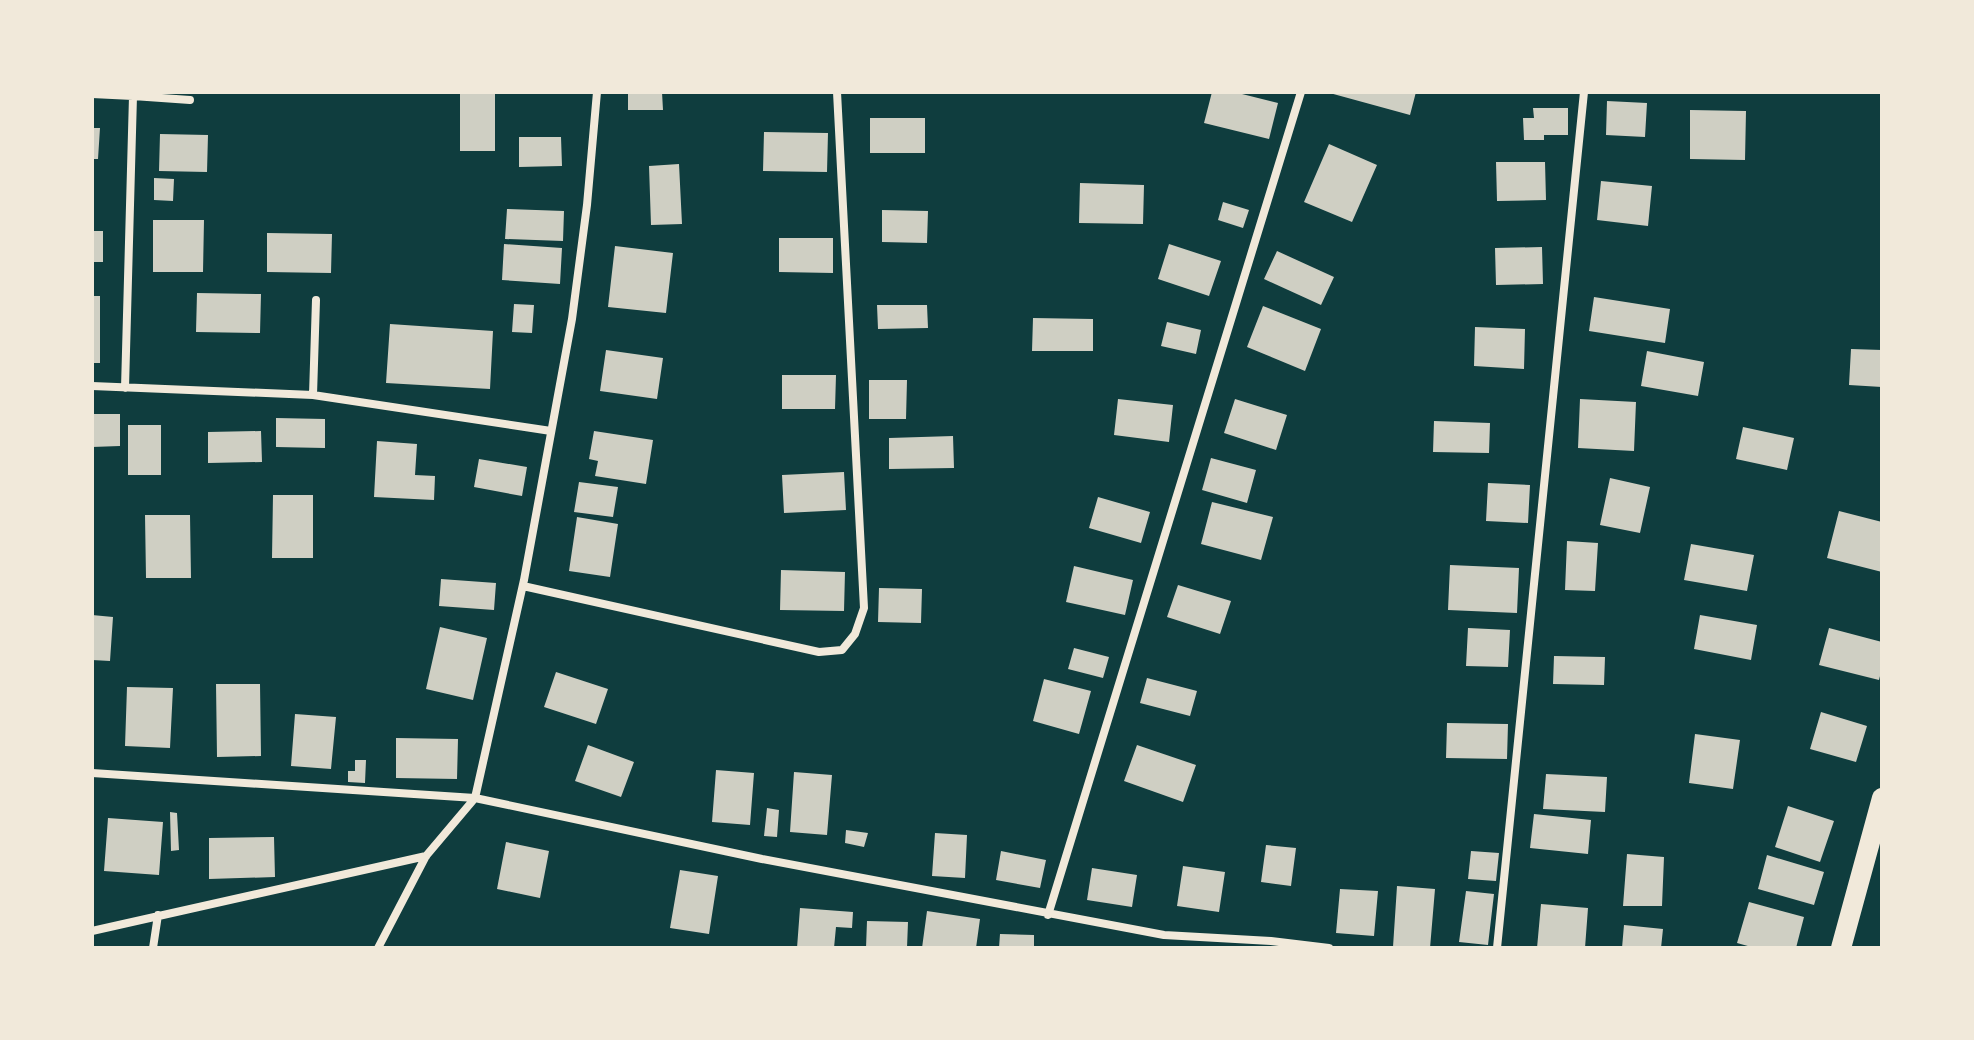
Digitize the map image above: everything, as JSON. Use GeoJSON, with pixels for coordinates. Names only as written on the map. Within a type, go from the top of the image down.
{"type":"FeatureCollection","features":[{"type":"Feature","properties":{"kind":"main road"},"geometry":{"type":"LineString","coordinates":[[1841,948],[1882,798]]}},
{"type":"Feature","properties":{"kind":"street"},"geometry":{"type":"LineString","coordinates":[[378,948],[426,856],[475,798],[523,586],[572,319],[587,205],[597,92]]}},
{"type":"Feature","properties":{"kind":"street"},"geometry":{"type":"LineString","coordinates":[[523,586],[819,652],[842,650],[855,634],[864,608],[837,92]]}},
{"type":"Feature","properties":{"kind":"street"},"geometry":{"type":"LineString","coordinates":[[1048,915],[1301,92]]}},
{"type":"Feature","properties":{"kind":"street"},"geometry":{"type":"LineString","coordinates":[[1497,948],[1584,92]]}},
{"type":"Feature","properties":{"kind":"street"},"geometry":{"type":"LineString","coordinates":[[92,94],[190,100]]}},
{"type":"Feature","properties":{"kind":"street"},"geometry":{"type":"LineString","coordinates":[[125,388],[133,96]]}},
{"type":"Feature","properties":{"kind":"street"},"geometry":{"type":"LineString","coordinates":[[313,395],[316,300]]}},
{"type":"Feature","properties":{"kind":"street"},"geometry":{"type":"LineString","coordinates":[[92,386],[313,395],[551,431]]}},
{"type":"Feature","properties":{"kind":"street"},"geometry":{"type":"LineString","coordinates":[[92,773],[475,798],[1048,915],[1164,935],[1271,941],[1329,948]]}},
{"type":"Feature","properties":{"kind":"street"},"geometry":{"type":"LineString","coordinates":[[92,931],[426,856]]}},
{"type":"Feature","properties":{"kind":"street"},"geometry":{"type":"LineString","coordinates":[[153,948],[158,915]]}},
{"type":"Feature","properties":{"kind":"building"},"geometry":{"type":"Polygon","coordinates":[[[460,92],[495,92],[495,151],[460,151],[460,92]]]}},
{"type":"Feature","properties":{"kind":"building"},"geometry":{"type":"Polygon","coordinates":[[[628,92],[662,92],[663,110],[628,110],[628,92]]]}},
{"type":"Feature","properties":{"kind":"building"},"geometry":{"type":"Polygon","coordinates":[[[1212,92],[1234,92],[1278,103],[1269,139],[1204,123],[1212,92]]]}},
{"type":"Feature","properties":{"kind":"building"},"geometry":{"type":"Polygon","coordinates":[[[1326,92],[1416,92],[1410,115],[1326,92]]]}},
{"type":"Feature","properties":{"kind":"building"},"geometry":{"type":"Polygon","coordinates":[[[1607,101],[1647,103],[1645,137],[1606,135],[1607,101]]]}},
{"type":"Feature","properties":{"kind":"building"},"geometry":{"type":"Polygon","coordinates":[[[1533,108],[1568,108],[1568,135],[1544,135],[1544,140],[1524,140],[1523,118],[1534,118],[1533,108]]]}},
{"type":"Feature","properties":{"kind":"building"},"geometry":{"type":"Polygon","coordinates":[[[1690,110],[1746,111],[1745,160],[1690,159],[1690,110]]]}},
{"type":"Feature","properties":{"kind":"building"},"geometry":{"type":"Polygon","coordinates":[[[870,118],[925,118],[925,153],[870,153],[870,118]]]}},
{"type":"Feature","properties":{"kind":"building"},"geometry":{"type":"Polygon","coordinates":[[[92,128],[100,128],[98,159],[92,159],[92,128]]]}},
{"type":"Feature","properties":{"kind":"building"},"geometry":{"type":"Polygon","coordinates":[[[764,132],[828,133],[827,172],[763,171],[764,132]]]}},
{"type":"Feature","properties":{"kind":"building"},"geometry":{"type":"Polygon","coordinates":[[[160,134],[208,135],[207,172],[159,171],[160,134]]]}},
{"type":"Feature","properties":{"kind":"building"},"geometry":{"type":"Polygon","coordinates":[[[519,137],[561,137],[562,166],[519,167],[519,137]]]}},
{"type":"Feature","properties":{"kind":"building"},"geometry":{"type":"Polygon","coordinates":[[[1329,144],[1377,165],[1352,222],[1304,202],[1329,144]]]}},
{"type":"Feature","properties":{"kind":"building"},"geometry":{"type":"Polygon","coordinates":[[[1496,162],[1545,162],[1546,200],[1497,201],[1496,162]]]}},
{"type":"Feature","properties":{"kind":"building"},"geometry":{"type":"Polygon","coordinates":[[[679,164],[682,224],[651,225],[649,166],[679,164]]]}},
{"type":"Feature","properties":{"kind":"building"},"geometry":{"type":"Polygon","coordinates":[[[154,178],[174,179],[173,201],[154,200],[154,178]]]}},
{"type":"Feature","properties":{"kind":"building"},"geometry":{"type":"Polygon","coordinates":[[[1601,181],[1652,186],[1648,226],[1597,220],[1601,181]]]}},
{"type":"Feature","properties":{"kind":"building"},"geometry":{"type":"Polygon","coordinates":[[[1080,183],[1144,185],[1143,224],[1079,223],[1080,183]]]}},
{"type":"Feature","properties":{"kind":"building"},"geometry":{"type":"Polygon","coordinates":[[[1223,202],[1249,210],[1243,228],[1218,220],[1223,202]]]}},
{"type":"Feature","properties":{"kind":"building"},"geometry":{"type":"Polygon","coordinates":[[[507,209],[564,211],[563,241],[505,239],[507,209]]]}},
{"type":"Feature","properties":{"kind":"building"},"geometry":{"type":"Polygon","coordinates":[[[882,210],[928,211],[927,243],[882,242],[882,210]]]}},
{"type":"Feature","properties":{"kind":"building"},"geometry":{"type":"Polygon","coordinates":[[[153,220],[204,220],[203,272],[153,272],[153,220]]]}},
{"type":"Feature","properties":{"kind":"building"},"geometry":{"type":"Polygon","coordinates":[[[92,231],[103,231],[103,262],[92,262],[92,231]]]}},
{"type":"Feature","properties":{"kind":"building"},"geometry":{"type":"Polygon","coordinates":[[[267,233],[332,234],[331,273],[267,272],[267,233]]]}},
{"type":"Feature","properties":{"kind":"building"},"geometry":{"type":"Polygon","coordinates":[[[779,238],[833,238],[833,273],[779,272],[779,238]]]}},
{"type":"Feature","properties":{"kind":"building"},"geometry":{"type":"Polygon","coordinates":[[[504,244],[562,248],[560,284],[502,280],[504,244]]]}},
{"type":"Feature","properties":{"kind":"building"},"geometry":{"type":"Polygon","coordinates":[[[1169,244],[1221,261],[1209,296],[1158,279],[1169,244]]]}},
{"type":"Feature","properties":{"kind":"building"},"geometry":{"type":"Polygon","coordinates":[[[615,246],[673,253],[666,313],[608,307],[615,246]]]}},
{"type":"Feature","properties":{"kind":"building"},"geometry":{"type":"Polygon","coordinates":[[[1542,247],[1543,284],[1496,285],[1495,248],[1542,247]]]}},
{"type":"Feature","properties":{"kind":"building"},"geometry":{"type":"Polygon","coordinates":[[[1277,251],[1334,277],[1321,305],[1264,279],[1277,251]]]}},
{"type":"Feature","properties":{"kind":"building"},"geometry":{"type":"Polygon","coordinates":[[[197,293],[261,294],[260,333],[196,332],[197,293]]]}},
{"type":"Feature","properties":{"kind":"building"},"geometry":{"type":"Polygon","coordinates":[[[92,296],[100,296],[100,363],[92,363],[92,296]]]}},
{"type":"Feature","properties":{"kind":"building"},"geometry":{"type":"Polygon","coordinates":[[[1594,297],[1670,309],[1665,343],[1589,331],[1594,297]]]}},
{"type":"Feature","properties":{"kind":"building"},"geometry":{"type":"Polygon","coordinates":[[[514,304],[534,305],[532,333],[512,332],[514,304]]]}},
{"type":"Feature","properties":{"kind":"building"},"geometry":{"type":"Polygon","coordinates":[[[877,305],[927,305],[928,328],[878,329],[877,305]]]}},
{"type":"Feature","properties":{"kind":"building"},"geometry":{"type":"Polygon","coordinates":[[[1263,306],[1321,329],[1305,371],[1247,347],[1263,306]]]}},
{"type":"Feature","properties":{"kind":"building"},"geometry":{"type":"Polygon","coordinates":[[[1033,318],[1093,319],[1093,351],[1032,351],[1033,318]]]}},
{"type":"Feature","properties":{"kind":"building"},"geometry":{"type":"Polygon","coordinates":[[[1167,322],[1201,330],[1196,354],[1161,346],[1167,322]]]}},
{"type":"Feature","properties":{"kind":"building"},"geometry":{"type":"Polygon","coordinates":[[[390,324],[493,331],[490,389],[386,383],[390,324]]]}},
{"type":"Feature","properties":{"kind":"building"},"geometry":{"type":"Polygon","coordinates":[[[1475,327],[1525,329],[1524,369],[1474,366],[1475,327]]]}},
{"type":"Feature","properties":{"kind":"building"},"geometry":{"type":"Polygon","coordinates":[[[1851,349],[1882,350],[1882,387],[1849,385],[1851,349]]]}},
{"type":"Feature","properties":{"kind":"building"},"geometry":{"type":"Polygon","coordinates":[[[606,350],[663,358],[657,399],[600,391],[606,350]]]}},
{"type":"Feature","properties":{"kind":"building"},"geometry":{"type":"Polygon","coordinates":[[[1647,351],[1704,362],[1698,396],[1641,386],[1647,351]]]}},
{"type":"Feature","properties":{"kind":"building"},"geometry":{"type":"Polygon","coordinates":[[[782,375],[836,375],[835,409],[782,409],[782,375]]]}},
{"type":"Feature","properties":{"kind":"building"},"geometry":{"type":"Polygon","coordinates":[[[869,380],[907,380],[906,419],[869,419],[869,380]]]}},
{"type":"Feature","properties":{"kind":"building"},"geometry":{"type":"Polygon","coordinates":[[[1118,399],[1173,405],[1169,442],[1114,435],[1118,399]]]}},
{"type":"Feature","properties":{"kind":"building"},"geometry":{"type":"Polygon","coordinates":[[[1235,399],[1287,415],[1276,450],[1224,433],[1235,399]]]}},
{"type":"Feature","properties":{"kind":"building"},"geometry":{"type":"Polygon","coordinates":[[[1580,399],[1636,402],[1634,451],[1578,448],[1580,399]]]}},
{"type":"Feature","properties":{"kind":"building"},"geometry":{"type":"Polygon","coordinates":[[[92,414],[120,414],[120,446],[92,447],[92,414]]]}},
{"type":"Feature","properties":{"kind":"building"},"geometry":{"type":"Polygon","coordinates":[[[276,418],[325,419],[325,448],[276,447],[276,418]]]}},
{"type":"Feature","properties":{"kind":"building"},"geometry":{"type":"Polygon","coordinates":[[[1434,421],[1490,423],[1489,453],[1433,452],[1434,421]]]}},
{"type":"Feature","properties":{"kind":"building"},"geometry":{"type":"Polygon","coordinates":[[[128,425],[161,425],[161,475],[128,475],[128,425]]]}},
{"type":"Feature","properties":{"kind":"building"},"geometry":{"type":"Polygon","coordinates":[[[1743,427],[1794,438],[1787,470],[1736,459],[1743,427]]]}},
{"type":"Feature","properties":{"kind":"building"},"geometry":{"type":"Polygon","coordinates":[[[261,431],[262,462],[208,463],[208,432],[261,431]]]}},
{"type":"Feature","properties":{"kind":"building"},"geometry":{"type":"Polygon","coordinates":[[[594,431],[653,440],[646,484],[595,476],[598,461],[589,459],[594,431]]]}},
{"type":"Feature","properties":{"kind":"building"},"geometry":{"type":"Polygon","coordinates":[[[953,436],[954,468],[889,469],[889,438],[953,436]]]}},
{"type":"Feature","properties":{"kind":"building"},"geometry":{"type":"Polygon","coordinates":[[[377,441],[417,444],[415,475],[435,476],[434,500],[374,497],[377,441]]]}},
{"type":"Feature","properties":{"kind":"building"},"geometry":{"type":"Polygon","coordinates":[[[1211,458],[1256,470],[1247,503],[1202,490],[1211,458]]]}},
{"type":"Feature","properties":{"kind":"building"},"geometry":{"type":"Polygon","coordinates":[[[479,459],[527,467],[522,496],[474,487],[479,459]]]}},
{"type":"Feature","properties":{"kind":"building"},"geometry":{"type":"Polygon","coordinates":[[[844,472],[846,510],[784,513],[782,475],[844,472]]]}},
{"type":"Feature","properties":{"kind":"building"},"geometry":{"type":"Polygon","coordinates":[[[1610,478],[1650,487],[1640,533],[1600,525],[1610,478]]]}},
{"type":"Feature","properties":{"kind":"building"},"geometry":{"type":"Polygon","coordinates":[[[579,482],[618,487],[613,517],[574,512],[579,482]]]}},
{"type":"Feature","properties":{"kind":"building"},"geometry":{"type":"Polygon","coordinates":[[[1488,483],[1530,485],[1528,523],[1486,521],[1488,483]]]}},
{"type":"Feature","properties":{"kind":"building"},"geometry":{"type":"Polygon","coordinates":[[[273,495],[313,495],[313,558],[272,558],[273,495]]]}},
{"type":"Feature","properties":{"kind":"building"},"geometry":{"type":"Polygon","coordinates":[[[1098,497],[1150,512],[1141,543],[1089,528],[1098,497]]]}},
{"type":"Feature","properties":{"kind":"building"},"geometry":{"type":"Polygon","coordinates":[[[1212,502],[1273,517],[1261,560],[1201,544],[1212,502]]]}},
{"type":"Feature","properties":{"kind":"building"},"geometry":{"type":"Polygon","coordinates":[[[1839,511],[1882,522],[1882,572],[1827,558],[1839,511]]]}},
{"type":"Feature","properties":{"kind":"building"},"geometry":{"type":"Polygon","coordinates":[[[145,515],[190,515],[191,578],[146,578],[145,515]]]}},
{"type":"Feature","properties":{"kind":"building"},"geometry":{"type":"Polygon","coordinates":[[[577,517],[618,524],[610,577],[569,571],[577,517]]]}},
{"type":"Feature","properties":{"kind":"building"},"geometry":{"type":"Polygon","coordinates":[[[1567,541],[1598,543],[1595,591],[1565,590],[1567,541]]]}},
{"type":"Feature","properties":{"kind":"building"},"geometry":{"type":"Polygon","coordinates":[[[1691,544],[1754,555],[1747,591],[1684,580],[1691,544]]]}},
{"type":"Feature","properties":{"kind":"building"},"geometry":{"type":"Polygon","coordinates":[[[1450,565],[1519,568],[1517,613],[1448,610],[1450,565]]]}},
{"type":"Feature","properties":{"kind":"building"},"geometry":{"type":"Polygon","coordinates":[[[1074,566],[1133,580],[1125,615],[1066,602],[1074,566]]]}},
{"type":"Feature","properties":{"kind":"building"},"geometry":{"type":"Polygon","coordinates":[[[781,570],[845,572],[844,611],[780,610],[781,570]]]}},
{"type":"Feature","properties":{"kind":"building"},"geometry":{"type":"Polygon","coordinates":[[[441,579],[496,583],[494,610],[439,606],[441,579]]]}},
{"type":"Feature","properties":{"kind":"building"},"geometry":{"type":"Polygon","coordinates":[[[1178,585],[1231,601],[1220,634],[1167,617],[1178,585]]]}},
{"type":"Feature","properties":{"kind":"building"},"geometry":{"type":"Polygon","coordinates":[[[879,588],[922,589],[921,623],[878,622],[879,588]]]}},
{"type":"Feature","properties":{"kind":"building"},"geometry":{"type":"Polygon","coordinates":[[[92,615],[113,617],[110,661],[92,660],[92,615]]]}},
{"type":"Feature","properties":{"kind":"building"},"geometry":{"type":"Polygon","coordinates":[[[1700,615],[1757,625],[1751,660],[1694,649],[1700,615]]]}},
{"type":"Feature","properties":{"kind":"building"},"geometry":{"type":"Polygon","coordinates":[[[440,627],[487,638],[473,700],[426,689],[440,627]]]}},
{"type":"Feature","properties":{"kind":"building"},"geometry":{"type":"Polygon","coordinates":[[[1468,628],[1510,630],[1508,667],[1466,666],[1468,628]]]}},
{"type":"Feature","properties":{"kind":"building"},"geometry":{"type":"Polygon","coordinates":[[[1829,628],[1882,642],[1879,680],[1819,665],[1829,628]]]}},
{"type":"Feature","properties":{"kind":"building"},"geometry":{"type":"Polygon","coordinates":[[[1074,648],[1109,657],[1103,678],[1068,669],[1074,648]]]}},
{"type":"Feature","properties":{"kind":"building"},"geometry":{"type":"Polygon","coordinates":[[[1554,656],[1605,657],[1604,685],[1553,684],[1554,656]]]}},
{"type":"Feature","properties":{"kind":"building"},"geometry":{"type":"Polygon","coordinates":[[[556,672],[608,689],[596,724],[544,707],[556,672]]]}},
{"type":"Feature","properties":{"kind":"building"},"geometry":{"type":"Polygon","coordinates":[[[1147,678],[1197,691],[1190,716],[1140,703],[1147,678]]]}},
{"type":"Feature","properties":{"kind":"building"},"geometry":{"type":"Polygon","coordinates":[[[1044,679],[1091,691],[1079,734],[1033,721],[1044,679]]]}},
{"type":"Feature","properties":{"kind":"building"},"geometry":{"type":"Polygon","coordinates":[[[216,684],[260,684],[261,756],[217,757],[216,684]]]}},
{"type":"Feature","properties":{"kind":"building"},"geometry":{"type":"Polygon","coordinates":[[[127,687],[173,688],[170,748],[125,746],[127,687]]]}},
{"type":"Feature","properties":{"kind":"building"},"geometry":{"type":"Polygon","coordinates":[[[1821,712],[1867,726],[1856,762],[1810,749],[1821,712]]]}},
{"type":"Feature","properties":{"kind":"building"},"geometry":{"type":"Polygon","coordinates":[[[295,714],[336,717],[331,769],[291,766],[295,714]]]}},
{"type":"Feature","properties":{"kind":"building"},"geometry":{"type":"Polygon","coordinates":[[[1447,723],[1508,724],[1507,759],[1446,758],[1447,723]]]}},
{"type":"Feature","properties":{"kind":"building"},"geometry":{"type":"Polygon","coordinates":[[[1695,734],[1740,740],[1733,789],[1689,783],[1695,734]]]}},
{"type":"Feature","properties":{"kind":"building"},"geometry":{"type":"Polygon","coordinates":[[[396,738],[458,739],[457,779],[396,778],[396,738]]]}},
{"type":"Feature","properties":{"kind":"building"},"geometry":{"type":"Polygon","coordinates":[[[588,745],[634,762],[621,797],[575,781],[588,745]]]}},
{"type":"Feature","properties":{"kind":"building"},"geometry":{"type":"Polygon","coordinates":[[[1137,745],[1196,765],[1183,802],[1124,781],[1137,745]]]}},
{"type":"Feature","properties":{"kind":"building"},"geometry":{"type":"Polygon","coordinates":[[[355,760],[366,760],[365,783],[348,782],[348,771],[355,771],[355,760]]]}},
{"type":"Feature","properties":{"kind":"building"},"geometry":{"type":"Polygon","coordinates":[[[716,770],[754,773],[750,825],[712,822],[716,770]]]}},
{"type":"Feature","properties":{"kind":"building"},"geometry":{"type":"Polygon","coordinates":[[[794,772],[832,775],[827,835],[790,832],[794,772]]]}},
{"type":"Feature","properties":{"kind":"building"},"geometry":{"type":"Polygon","coordinates":[[[1546,774],[1607,777],[1605,812],[1543,809],[1546,774]]]}},
{"type":"Feature","properties":{"kind":"building"},"geometry":{"type":"Polygon","coordinates":[[[1788,806],[1834,821],[1820,862],[1775,847],[1788,806]]]}},
{"type":"Feature","properties":{"kind":"building"},"geometry":{"type":"Polygon","coordinates":[[[767,808],[779,810],[777,837],[764,836],[767,808]]]}},
{"type":"Feature","properties":{"kind":"building"},"geometry":{"type":"Polygon","coordinates":[[[170,812],[177,813],[179,850],[171,851],[170,812]]]}},
{"type":"Feature","properties":{"kind":"building"},"geometry":{"type":"Polygon","coordinates":[[[1534,814],[1591,820],[1588,854],[1530,848],[1534,814]]]}},
{"type":"Feature","properties":{"kind":"building"},"geometry":{"type":"Polygon","coordinates":[[[108,818],[163,822],[159,875],[104,871],[108,818]]]}},
{"type":"Feature","properties":{"kind":"building"},"geometry":{"type":"Polygon","coordinates":[[[846,830],[868,833],[864,847],[845,843],[846,830]]]}},
{"type":"Feature","properties":{"kind":"building"},"geometry":{"type":"Polygon","coordinates":[[[935,833],[967,835],[965,878],[932,876],[935,833]]]}},
{"type":"Feature","properties":{"kind":"building"},"geometry":{"type":"Polygon","coordinates":[[[274,837],[275,877],[209,879],[209,838],[274,837]]]}},
{"type":"Feature","properties":{"kind":"building"},"geometry":{"type":"Polygon","coordinates":[[[506,842],[549,851],[540,898],[497,889],[506,842]]]}},
{"type":"Feature","properties":{"kind":"building"},"geometry":{"type":"Polygon","coordinates":[[[1266,845],[1296,848],[1291,886],[1261,882],[1266,845]]]}},
{"type":"Feature","properties":{"kind":"building"},"geometry":{"type":"Polygon","coordinates":[[[1001,851],[1046,860],[1040,888],[996,880],[1001,851]]]}},
{"type":"Feature","properties":{"kind":"building"},"geometry":{"type":"Polygon","coordinates":[[[1471,851],[1499,853],[1496,881],[1468,879],[1471,851]]]}},
{"type":"Feature","properties":{"kind":"building"},"geometry":{"type":"Polygon","coordinates":[[[1627,854],[1664,857],[1662,906],[1623,906],[1627,854]]]}},
{"type":"Feature","properties":{"kind":"building"},"geometry":{"type":"Polygon","coordinates":[[[1767,855],[1824,872],[1814,905],[1758,889],[1767,855]]]}},
{"type":"Feature","properties":{"kind":"building"},"geometry":{"type":"Polygon","coordinates":[[[1183,866],[1225,872],[1219,912],[1177,906],[1183,866]]]}},
{"type":"Feature","properties":{"kind":"building"},"geometry":{"type":"Polygon","coordinates":[[[1092,868],[1137,875],[1132,907],[1087,900],[1092,868]]]}},
{"type":"Feature","properties":{"kind":"building"},"geometry":{"type":"Polygon","coordinates":[[[680,870],[718,876],[709,934],[670,928],[680,870]]]}},
{"type":"Feature","properties":{"kind":"building"},"geometry":{"type":"Polygon","coordinates":[[[1397,886],[1435,889],[1430,948],[1393,947],[1397,886]]]}},
{"type":"Feature","properties":{"kind":"building"},"geometry":{"type":"Polygon","coordinates":[[[1340,889],[1378,891],[1374,936],[1336,933],[1340,889]]]}},
{"type":"Feature","properties":{"kind":"building"},"geometry":{"type":"Polygon","coordinates":[[[1466,891],[1494,894],[1488,945],[1459,942],[1466,891]]]}},
{"type":"Feature","properties":{"kind":"building"},"geometry":{"type":"Polygon","coordinates":[[[1749,902],[1804,917],[1796,948],[1755,948],[1737,943],[1749,902]]]}},
{"type":"Feature","properties":{"kind":"building"},"geometry":{"type":"Polygon","coordinates":[[[1541,904],[1588,908],[1585,948],[1537,948],[1541,904]]]}},
{"type":"Feature","properties":{"kind":"building"},"geometry":{"type":"Polygon","coordinates":[[[800,908],[853,912],[852,928],[836,927],[834,948],[797,948],[800,908]]]}},
{"type":"Feature","properties":{"kind":"building"},"geometry":{"type":"Polygon","coordinates":[[[927,911],[980,919],[976,948],[922,948],[927,911]]]}},
{"type":"Feature","properties":{"kind":"building"},"geometry":{"type":"Polygon","coordinates":[[[867,921],[908,922],[907,948],[866,948],[867,921]]]}},
{"type":"Feature","properties":{"kind":"building"},"geometry":{"type":"Polygon","coordinates":[[[1624,925],[1663,929],[1661,948],[1622,948],[1624,925]]]}},
{"type":"Feature","properties":{"kind":"building"},"geometry":{"type":"Polygon","coordinates":[[[1000,934],[1034,935],[1034,948],[999,948],[1000,934]]]}}]}
